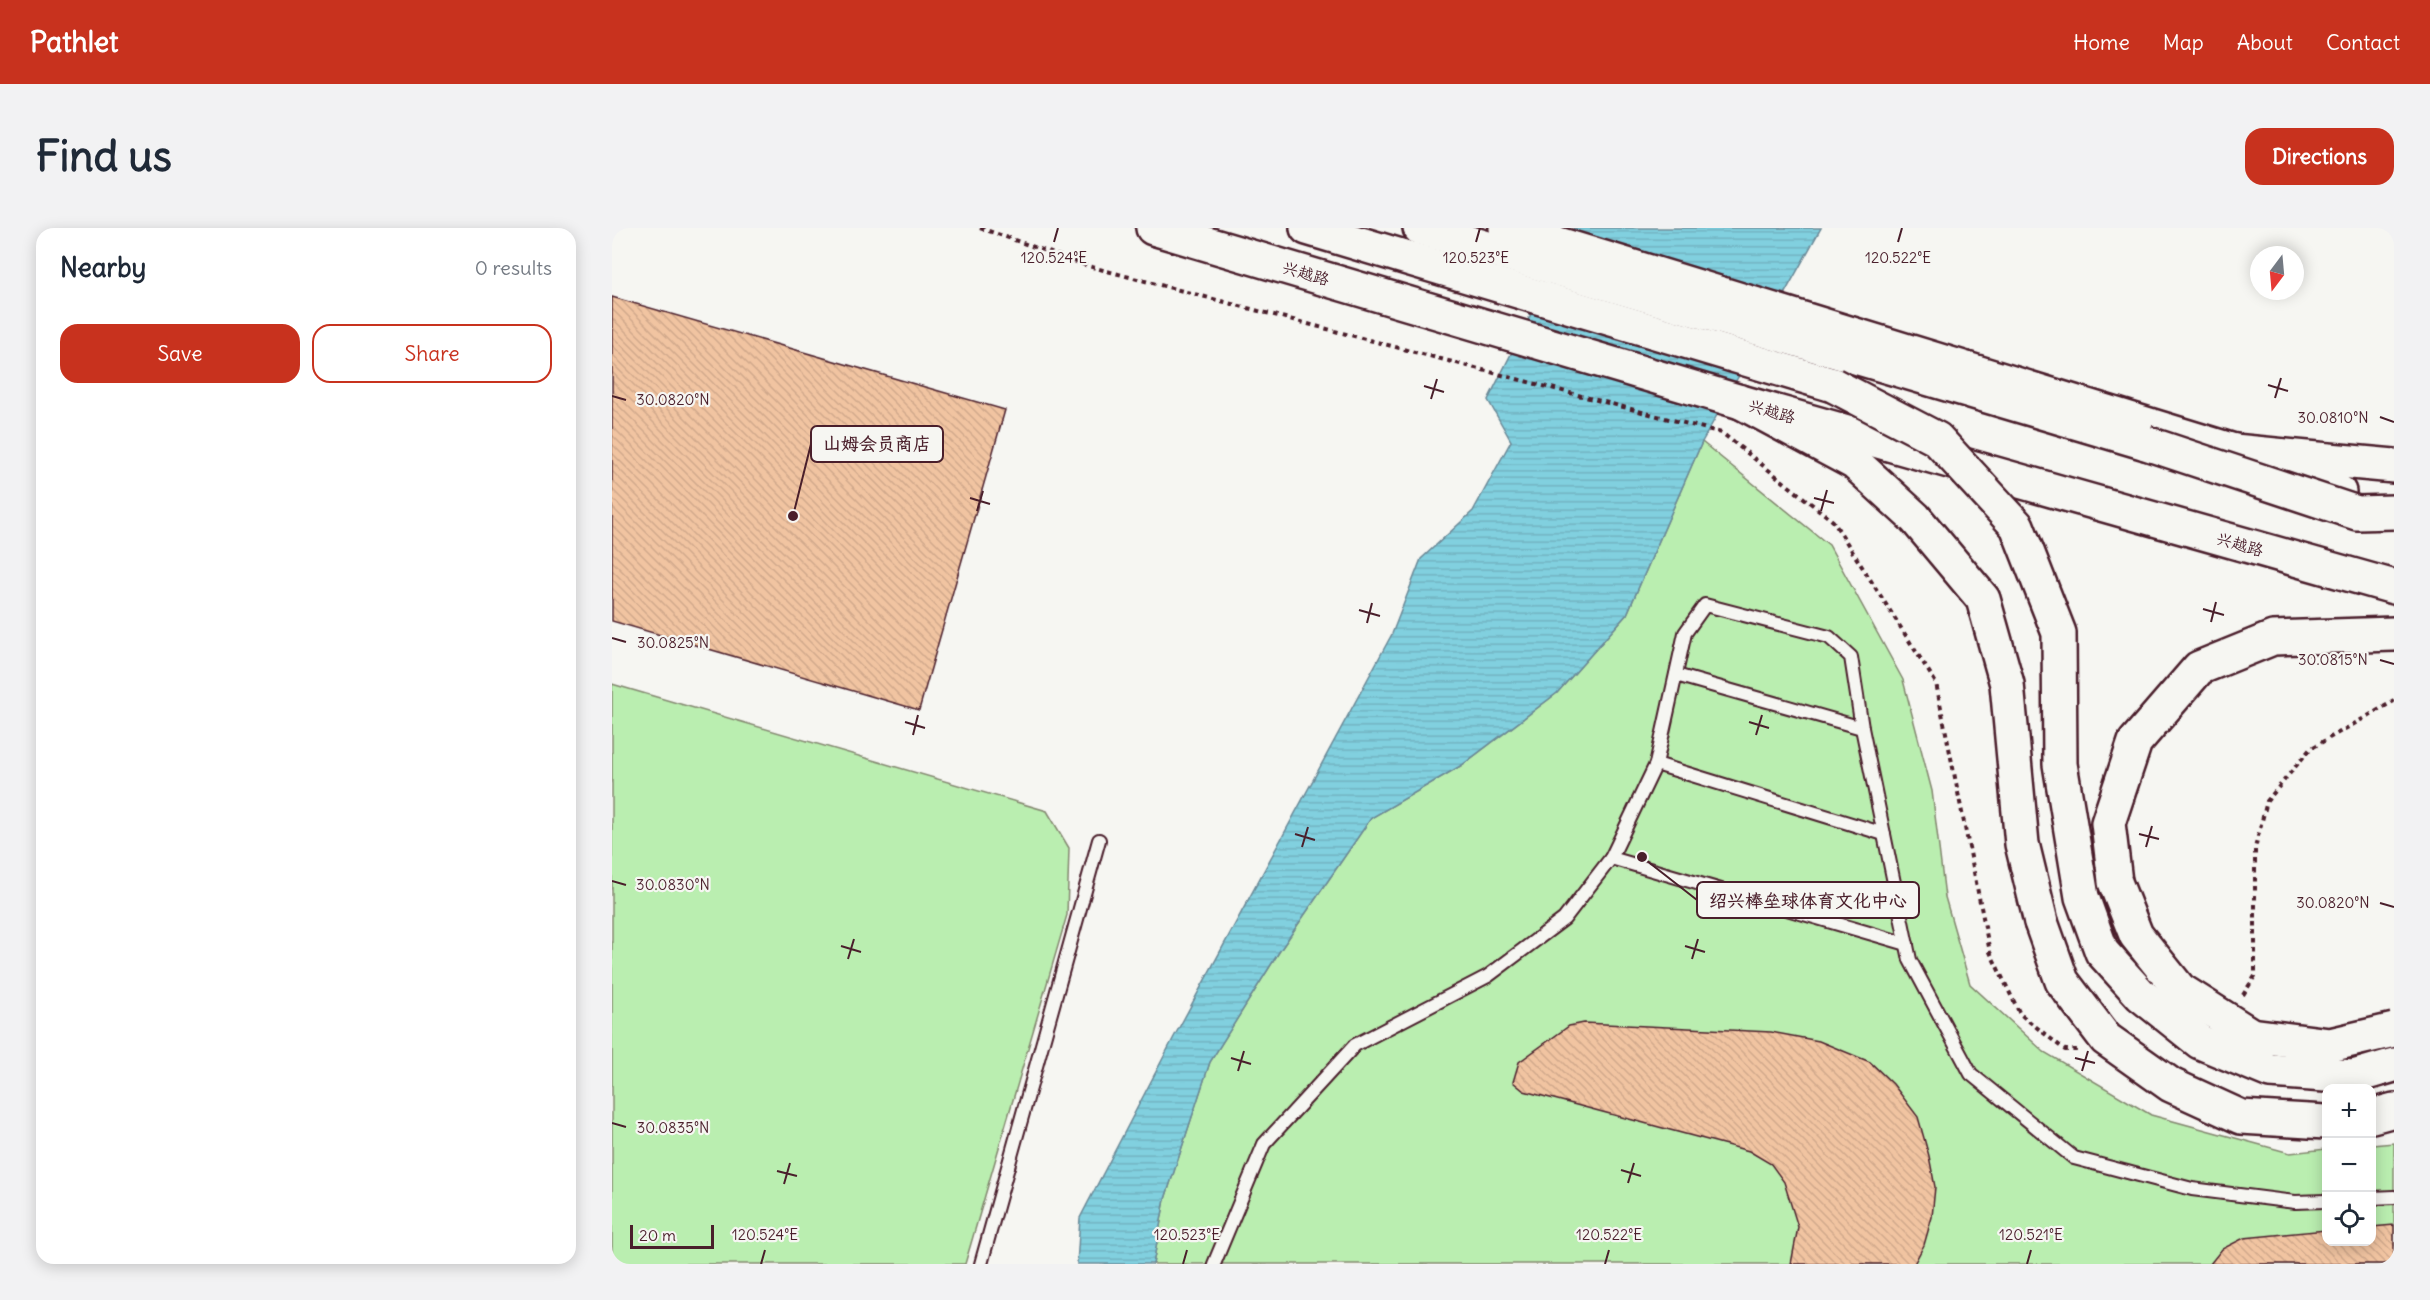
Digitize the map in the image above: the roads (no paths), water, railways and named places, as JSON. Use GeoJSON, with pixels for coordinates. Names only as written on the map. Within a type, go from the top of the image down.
{"type":"FeatureCollection","features":[{"type":"Feature","properties":{"kind":"main road","name":"兴越路"},"geometry":{"type":"LineString","coordinates":[[1153,228],[1741,402],[2394,587]]}},
{"type":"Feature","properties":{"kind":"main road"},"geometry":{"type":"LineString","coordinates":[[1307,228],[1833,385],[1936,439],[2017,526],[2059,633],[2060,764],[2082,897],[2102,952],[2141,995],[2200,1042],[2270,1071],[2354,1077],[2394,1065]]}},
{"type":"Feature","properties":{"kind":"main road"},"geometry":{"type":"LineString","coordinates":[[1420,228],[2146,443],[2357,513],[2394,513]]}},
{"type":"Feature","properties":{"kind":"main road"},"geometry":{"type":"LineString","coordinates":[[1506,228],[2234,451],[2394,513]]}},
{"type":"Feature","properties":{"kind":"main road"},"geometry":{"type":"LineString","coordinates":[[1741,402],[1855,463],[1915,518],[1983,599],[2007,684],[2022,844],[2041,922],[2062,981],[2106,1039],[2171,1085],[2241,1117],[2322,1122]]}},
{"type":"Feature","properties":{"kind":"main road"},"geometry":{"type":"LineString","coordinates":[[2234,451],[2394,466]]}},
{"type":"Feature","properties":{"kind":"main road"},"geometry":{"type":"LineString","coordinates":[[2394,634],[2273,638],[2199,668],[2135,742],[2108,823],[2115,882],[2136,934],[2180,990],[2251,1035],[2330,1045],[2394,1030]]}},
{"type":"Feature","properties":{"kind":"main road"},"geometry":{"type":"LineString","coordinates":[[2376,1115],[2394,1110]]}},
{"type":"Feature","properties":{"kind":"lane"},"geometry":{"type":"LineString","coordinates":[[1214,1264],[1264,1144],[1355,1045],[1488,976],[1564,920],[1611,858],[1656,764],[1685,633],[1705,605],[1829,637],[1851,657],[1862,728],[1910,960],[1971,1074],[2074,1158],[2192,1189],[2295,1202],[2322,1201]]}},
{"type":"Feature","properties":{"kind":"lane"},"geometry":{"type":"LineString","coordinates":[[1676,675],[1862,728]]}},
{"type":"Feature","properties":{"kind":"lane"},"geometry":{"type":"LineString","coordinates":[[1656,764],[1884,834]]}},
{"type":"Feature","properties":{"kind":"lane"},"geometry":{"type":"LineString","coordinates":[[981,1264],[1099,840]]}},
{"type":"Feature","properties":{"kind":"lane"},"geometry":{"type":"LineString","coordinates":[[1611,858],[1907,944]]}},
{"type":"Feature","properties":{"kind":"lane"},"geometry":{"type":"LineString","coordinates":[[2376,1198],[2394,1197]]}},
{"type":"Feature","properties":{"kind":"water"},"geometry":{"type":"Polygon","coordinates":[[[1574,228],[1821,228],[1702,442],[1627,614],[1557,693],[1462,765],[1371,818],[1279,952],[1210,1062],[1165,1199],[1153,1264],[1077,1264],[1080,1218],[1174,1037],[1392,634],[1421,559],[1473,511],[1511,441],[1488,400],[1574,228]]]}},
{"type":"Feature","properties":{"kind":"place","name":"山姆会员商店"},"geometry":{"type":"Point","coordinates":[793,516]}},
{"type":"Feature","properties":{"kind":"place","name":"绍兴棒垒球体育文化中心"},"geometry":{"type":"Point","coordinates":[1642,857]}}]}
